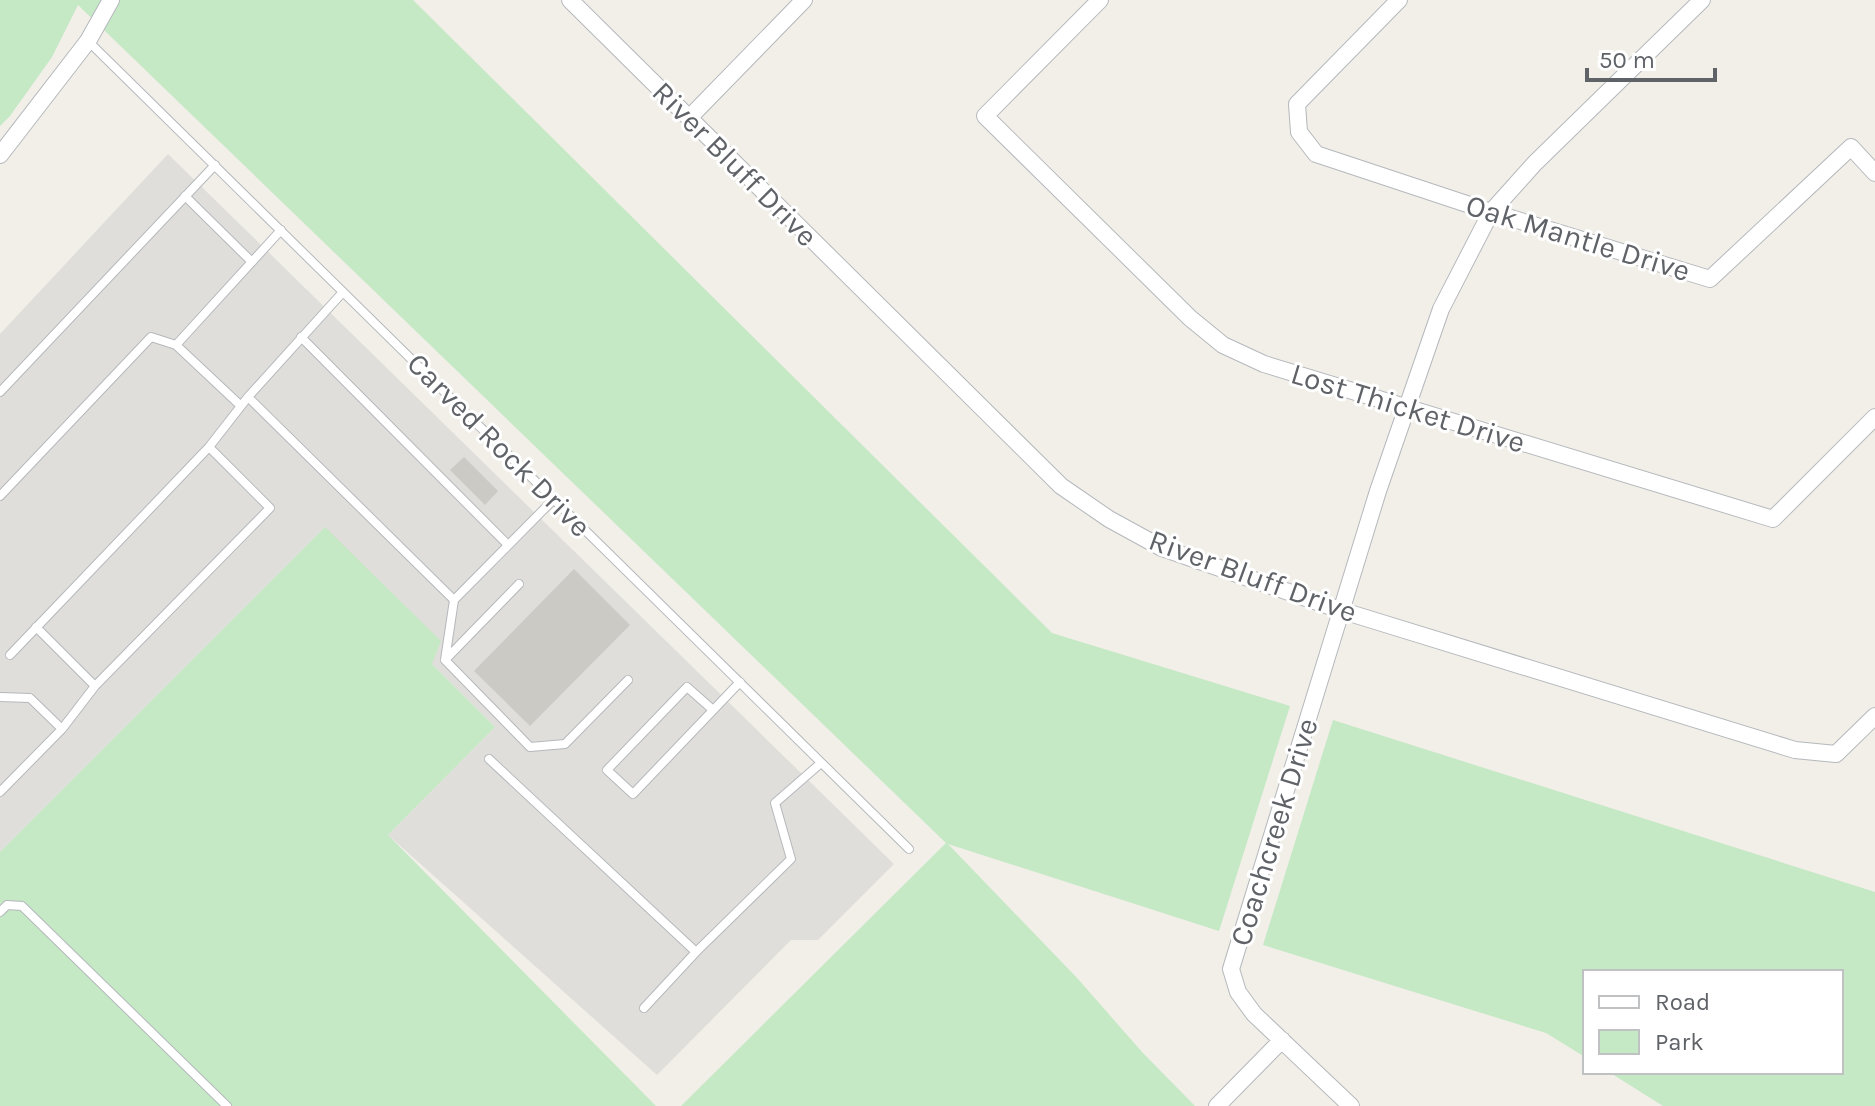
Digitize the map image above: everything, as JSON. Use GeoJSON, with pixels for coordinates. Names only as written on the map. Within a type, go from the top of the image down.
{"type":"FeatureCollection","features":[{"type":"Feature","properties":{"kind":"street"},"geometry":{"type":"LineString","coordinates":[[0,155],[88,41],[111,0]]}},
{"type":"Feature","properties":{"kind":"street","name":"River Bluff Drive"},"geometry":{"type":"LineString","coordinates":[[570,0],[1061,486],[1109,519],[1162,548],[1343,611],[1795,750],[1836,754],[1875,716]]}},
{"type":"Feature","properties":{"kind":"street"},"geometry":{"type":"LineString","coordinates":[[689,118],[804,0]]}},
{"type":"Feature","properties":{"kind":"street","name":"Lost Thicket Drive"},"geometry":{"type":"LineString","coordinates":[[1100,0],[985,116],[1190,318],[1223,345],[1264,364],[1773,519],[1875,417]]}},
{"type":"Feature","properties":{"kind":"street","name":"Oak Mantle Drive"},"geometry":{"type":"LineString","coordinates":[[1399,0],[1297,104],[1299,132],[1316,154],[1710,279],[1851,147],[1875,173]]}},
{"type":"Feature","properties":{"kind":"street","name":"Coachcreek Drive"},"geometry":{"type":"LineString","coordinates":[[1351,1106],[1254,1014],[1238,992],[1231,969],[1405,407],[1441,309],[1491,212],[1535,163],[1702,0]]}},
{"type":"Feature","properties":{"kind":"street"},"geometry":{"type":"LineString","coordinates":[[1217,1106],[1282,1040]]}},
{"type":"Feature","properties":{"kind":"lane","name":"Carved Rock Drive"},"geometry":{"type":"LineString","coordinates":[[88,41],[909,849]]}},
{"type":"Feature","properties":{"kind":"lane"},"geometry":{"type":"LineString","coordinates":[[0,392],[215,165]]}},
{"type":"Feature","properties":{"kind":"lane"},"geometry":{"type":"LineString","coordinates":[[185,196],[252,262]]}},
{"type":"Feature","properties":{"kind":"lane"},"geometry":{"type":"LineString","coordinates":[[176,345],[281,230]]}},
{"type":"Feature","properties":{"kind":"lane"},"geometry":{"type":"LineString","coordinates":[[10,655],[209,447],[248,397],[343,292]]}},
{"type":"Feature","properties":{"kind":"lane"},"geometry":{"type":"LineString","coordinates":[[0,496],[151,337],[176,345],[241,406]]}},
{"type":"Feature","properties":{"kind":"lane"},"geometry":{"type":"LineString","coordinates":[[301,337],[508,545]]}},
{"type":"Feature","properties":{"kind":"lane"},"geometry":{"type":"LineString","coordinates":[[248,397],[454,600]]}},
{"type":"Feature","properties":{"kind":"lane"},"geometry":{"type":"LineString","coordinates":[[0,792],[62,729],[95,686],[270,508],[209,447]]}},
{"type":"Feature","properties":{"kind":"lane"},"geometry":{"type":"LineString","coordinates":[[445,660],[454,600],[554,499]]}},
{"type":"Feature","properties":{"kind":"lane"},"geometry":{"type":"LineString","coordinates":[[445,660],[519,584]]}},
{"type":"Feature","properties":{"kind":"lane"},"geometry":{"type":"LineString","coordinates":[[36,627],[95,686]]}},
{"type":"Feature","properties":{"kind":"lane"},"geometry":{"type":"LineString","coordinates":[[445,660],[530,747],[565,744],[628,680]]}},
{"type":"Feature","properties":{"kind":"lane"},"geometry":{"type":"LineString","coordinates":[[713,710],[687,687],[607,770],[633,794],[740,682]]}},
{"type":"Feature","properties":{"kind":"lane"},"geometry":{"type":"LineString","coordinates":[[0,697],[30,698],[62,729]]}},
{"type":"Feature","properties":{"kind":"lane"},"geometry":{"type":"LineString","coordinates":[[489,759],[696,952]]}},
{"type":"Feature","properties":{"kind":"lane"},"geometry":{"type":"LineString","coordinates":[[644,1008],[791,859],[775,803],[821,763]]}},
{"type":"Feature","properties":{"kind":"lane"},"geometry":{"type":"LineString","coordinates":[[0,912],[7,905],[22,906],[227,1106]]}},
{"type":"Feature","properties":{"kind":"shaded area"},"geometry":{"type":"Polygon","coordinates":[[[168,154],[894,864],[818,940],[791,940],[657,1075],[388,835],[495,727],[432,664],[325,527],[0,852],[0,334],[168,154]]]}},
{"type":"Feature","properties":{"kind":"green space"},"geometry":{"type":"Polygon","coordinates":[[[0,0],[413,0],[1052,633],[1290,706],[1219,931],[948,844],[1195,1106],[681,1106],[946,843],[78,5],[52,57],[0,126],[0,0]]]}},
{"type":"Feature","properties":{"kind":"green space"},"geometry":{"type":"Polygon","coordinates":[[[325,527],[441,641],[432,664],[495,727],[388,835],[656,1106],[0,1106],[0,852],[325,527]]]}},
{"type":"Feature","properties":{"kind":"green space"},"geometry":{"type":"Polygon","coordinates":[[[1333,720],[1875,892],[1875,1106],[1663,1106],[1612,1074],[1843,1074],[1843,970],[1583,970],[1583,1056],[1546,1033],[1263,945],[1333,720]]]}},
{"type":"Feature","properties":{"kind":"building"},"geometry":{"type":"Polygon","coordinates":[[[464,457],[498,491],[485,505],[450,470],[464,457]]]}},
{"type":"Feature","properties":{"kind":"building"},"geometry":{"type":"Polygon","coordinates":[[[574,569],[630,625],[530,726],[474,671],[574,569]]]}}]}
